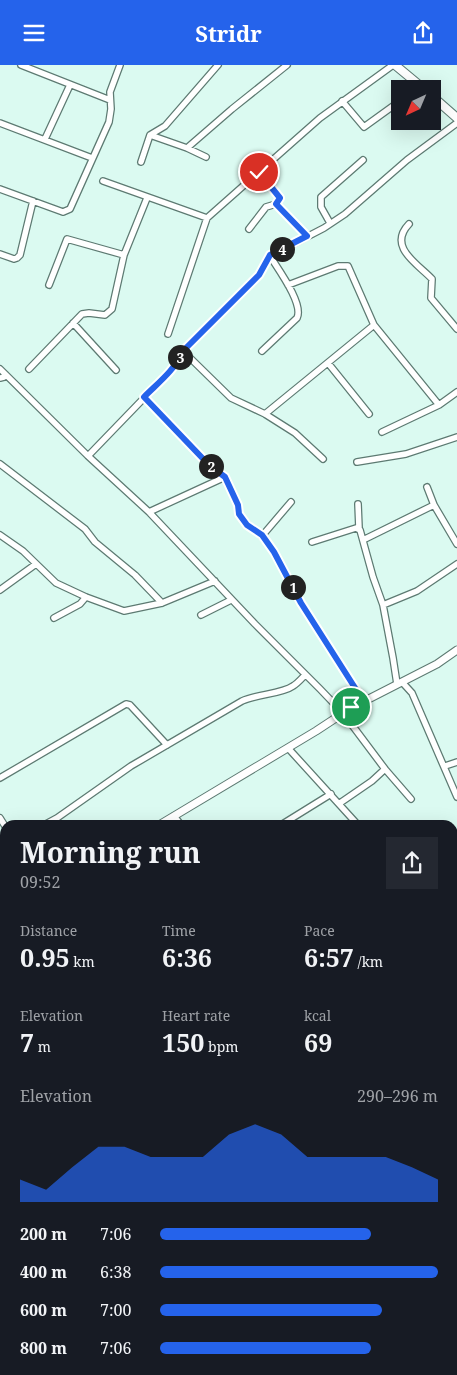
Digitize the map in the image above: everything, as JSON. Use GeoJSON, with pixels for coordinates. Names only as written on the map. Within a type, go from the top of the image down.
{"type":"FeatureCollection","features":[{"type":"Feature","properties":{"kind":"main road"},"geometry":{"type":"LineString","coordinates":[[394,65],[411,80]]}},
{"type":"Feature","properties":{"kind":"main road"},"geometry":{"type":"LineString","coordinates":[[441,104],[457,117]]}},
{"type":"Feature","properties":{"kind":"street"},"geometry":{"type":"LineString","coordinates":[[21,65],[110,100]]}},
{"type":"Feature","properties":{"kind":"street"},"geometry":{"type":"LineString","coordinates":[[0,189],[63,212],[68,211],[109,122],[111,87],[120,65]]}},
{"type":"Feature","properties":{"kind":"street"},"geometry":{"type":"LineString","coordinates":[[141,162],[150,135],[166,126],[218,65]]}},
{"type":"Feature","properties":{"kind":"street"},"geometry":{"type":"LineString","coordinates":[[187,148],[287,65]]}},
{"type":"Feature","properties":{"kind":"street"},"geometry":{"type":"LineString","coordinates":[[168,334],[207,218],[342,101],[394,65]]}},
{"type":"Feature","properties":{"kind":"street"},"geometry":{"type":"LineString","coordinates":[[45,139],[70,85]]}},
{"type":"Feature","properties":{"kind":"street"},"geometry":{"type":"LineString","coordinates":[[342,101],[364,127],[391,108]]}},
{"type":"Feature","properties":{"kind":"street"},"geometry":{"type":"LineString","coordinates":[[0,123],[92,158]]}},
{"type":"Feature","properties":{"kind":"street"},"geometry":{"type":"LineString","coordinates":[[88,456],[173,368],[179,361],[183,351],[259,275],[270,255],[330,223],[356,205],[407,160],[457,123]]}},
{"type":"Feature","properties":{"kind":"street"},"geometry":{"type":"LineString","coordinates":[[150,135],[206,157]]}},
{"type":"Feature","properties":{"kind":"street"},"geometry":{"type":"LineString","coordinates":[[330,223],[321,207],[321,197],[363,160]]}},
{"type":"Feature","properties":{"kind":"street"},"geometry":{"type":"LineString","coordinates":[[249,229],[266,207],[276,204],[280,198],[259,172]]}},
{"type":"Feature","properties":{"kind":"street"},"geometry":{"type":"LineString","coordinates":[[104,181],[207,218]]}},
{"type":"Feature","properties":{"kind":"street"},"geometry":{"type":"LineString","coordinates":[[29,369],[73,323],[86,313],[101,316],[109,313],[112,309],[124,255],[147,198]]}},
{"type":"Feature","properties":{"kind":"street"},"geometry":{"type":"LineString","coordinates":[[0,254],[14,259],[20,255],[33,201]]}},
{"type":"Feature","properties":{"kind":"street"},"geometry":{"type":"LineString","coordinates":[[276,204],[307,236]]}},
{"type":"Feature","properties":{"kind":"street"},"geometry":{"type":"LineString","coordinates":[[409,224],[405,228],[402,238],[406,254],[432,279],[431,297],[457,329]]}},
{"type":"Feature","properties":{"kind":"street"},"geometry":{"type":"LineString","coordinates":[[49,285],[67,239],[124,255]]}},
{"type":"Feature","properties":{"kind":"street"},"geometry":{"type":"LineString","coordinates":[[262,351],[297,318],[299,313],[288,285],[270,255]]}},
{"type":"Feature","properties":{"kind":"street"},"geometry":{"type":"LineString","coordinates":[[288,285],[338,266],[348,266],[374,325],[439,405]]}},
{"type":"Feature","properties":{"kind":"street"},"geometry":{"type":"LineString","coordinates":[[73,323],[116,370]]}},
{"type":"Feature","properties":{"kind":"street"},"geometry":{"type":"LineString","coordinates":[[265,414],[374,325]]}},
{"type":"Feature","properties":{"kind":"street"},"geometry":{"type":"LineString","coordinates":[[183,351],[232,398],[265,414],[301,437],[323,459]]}},
{"type":"Feature","properties":{"kind":"street"},"geometry":{"type":"LineString","coordinates":[[328,363],[369,414]]}},
{"type":"Feature","properties":{"kind":"street"},"geometry":{"type":"LineString","coordinates":[[0,369],[3,376],[149,512],[231,600],[343,713],[385,769],[411,799]]}},
{"type":"Feature","properties":{"kind":"street"},"geometry":{"type":"LineString","coordinates":[[382,433],[439,405],[457,392]]}},
{"type":"Feature","properties":{"kind":"street"},"geometry":{"type":"LineString","coordinates":[[144,397],[209,465],[225,477],[238,505],[239,514],[247,525],[262,535],[274,552],[301,603],[364,702]]}},
{"type":"Feature","properties":{"kind":"street"},"geometry":{"type":"LineString","coordinates":[[357,462],[406,454],[457,437]]}},
{"type":"Feature","properties":{"kind":"street"},"geometry":{"type":"LineString","coordinates":[[0,464],[85,529],[95,542],[135,575],[162,603]]}},
{"type":"Feature","properties":{"kind":"street"},"geometry":{"type":"LineString","coordinates":[[149,512],[225,477]]}},
{"type":"Feature","properties":{"kind":"street"},"geometry":{"type":"LineString","coordinates":[[427,487],[434,505],[457,544]]}},
{"type":"Feature","properties":{"kind":"street"},"geometry":{"type":"LineString","coordinates":[[262,535],[291,502]]}},
{"type":"Feature","properties":{"kind":"street"},"geometry":{"type":"LineString","coordinates":[[358,504],[359,528],[383,605],[399,683],[412,693],[457,797]]}},
{"type":"Feature","properties":{"kind":"street"},"geometry":{"type":"LineString","coordinates":[[363,540],[434,505]]}},
{"type":"Feature","properties":{"kind":"street"},"geometry":{"type":"LineString","coordinates":[[312,542],[359,528]]}},
{"type":"Feature","properties":{"kind":"street"},"geometry":{"type":"LineString","coordinates":[[0,535],[23,551],[56,583],[86,597],[124,611],[162,603],[215,581]]}},
{"type":"Feature","properties":{"kind":"street"},"geometry":{"type":"LineString","coordinates":[[0,590],[36,564]]}},
{"type":"Feature","properties":{"kind":"street"},"geometry":{"type":"LineString","coordinates":[[383,605],[417,591],[457,564]]}},
{"type":"Feature","properties":{"kind":"street"},"geometry":{"type":"LineString","coordinates":[[54,618],[80,605],[86,597]]}},
{"type":"Feature","properties":{"kind":"street"},"geometry":{"type":"LineString","coordinates":[[201,615],[231,600]]}},
{"type":"Feature","properties":{"kind":"street"},"geometry":{"type":"LineString","coordinates":[[167,820],[288,748],[351,707],[437,663],[457,650]]}},
{"type":"Feature","properties":{"kind":"street"},"geometry":{"type":"LineString","coordinates":[[54,820],[132,766],[242,701],[251,697],[288,689],[306,675]]}},
{"type":"Feature","properties":{"kind":"street"},"geometry":{"type":"LineString","coordinates":[[0,778],[126,704],[130,705],[167,745]]}},
{"type":"Feature","properties":{"kind":"street"},"geometry":{"type":"LineString","coordinates":[[288,748],[354,820]]}},
{"type":"Feature","properties":{"kind":"street"},"geometry":{"type":"LineString","coordinates":[[445,766],[457,762]]}},
{"type":"Feature","properties":{"kind":"street"},"geometry":{"type":"LineString","coordinates":[[340,803],[372,781],[385,769]]}},
{"type":"Feature","properties":{"kind":"street"},"geometry":{"type":"LineString","coordinates":[[289,820],[331,794]]}},
{"type":"Feature","properties":{"kind":"street"},"geometry":{"type":"LineString","coordinates":[[174,816],[177,820]]}},
{"type":"Feature","properties":{"kind":"route"},"geometry":{"type":"LineString","coordinates":[[259,172],[280,198],[280,201],[276,204],[307,236],[270,255],[259,275],[249,287],[183,351],[179,361],[144,397],[209,465],[225,477],[238,505],[239,514],[242,519],[247,525],[262,535],[274,552],[301,603],[364,702],[351,707]]}}]}
